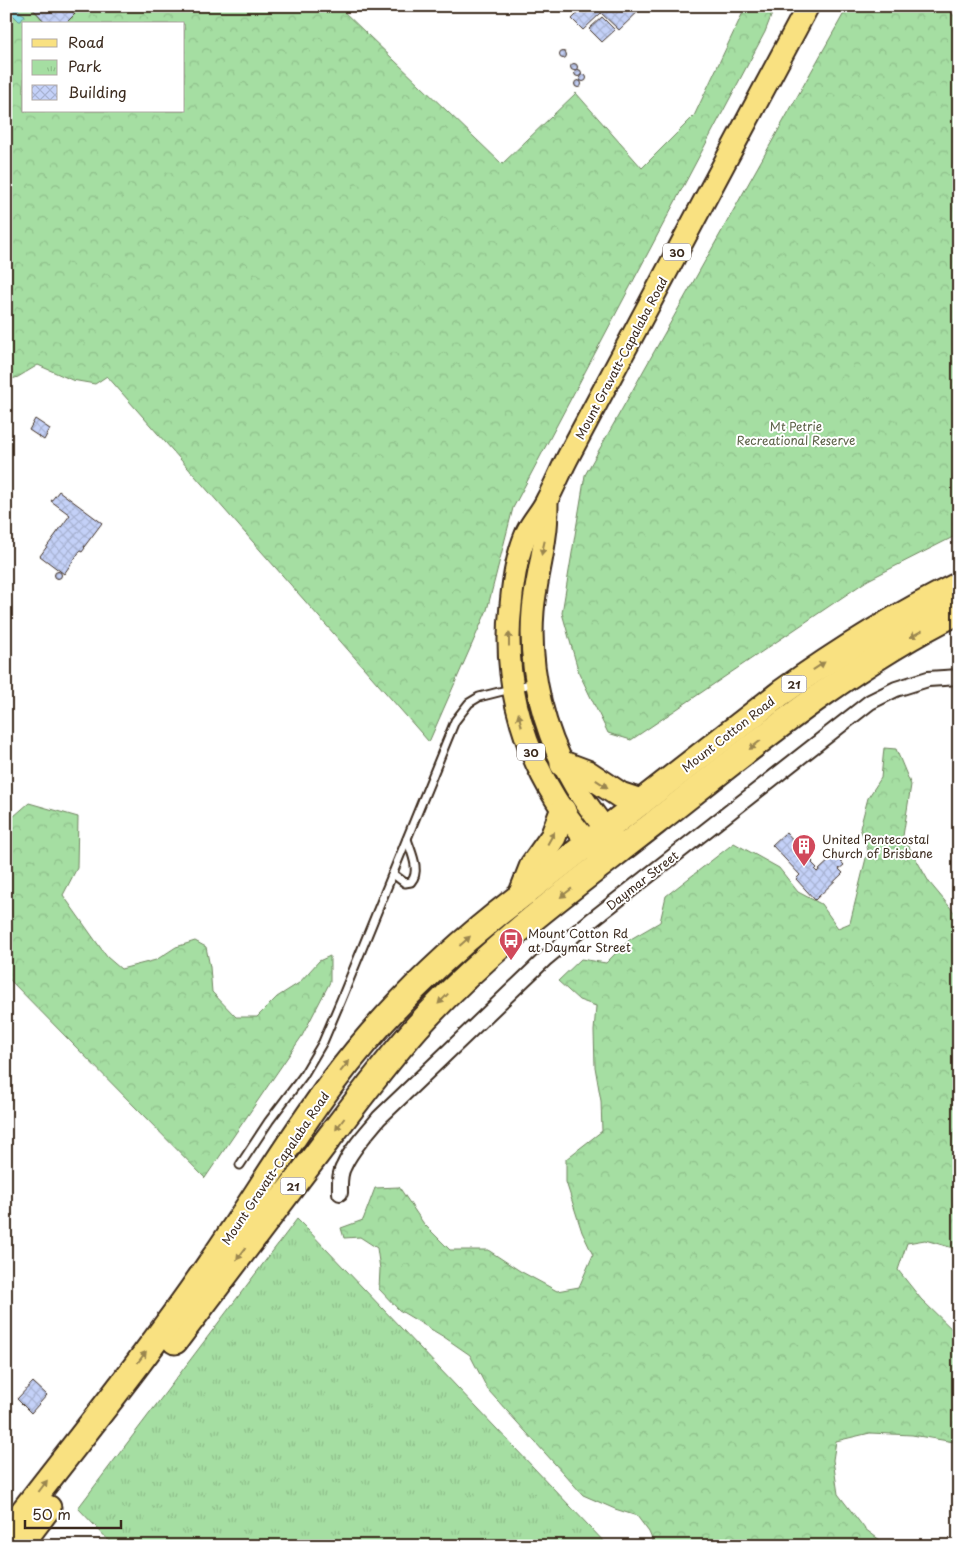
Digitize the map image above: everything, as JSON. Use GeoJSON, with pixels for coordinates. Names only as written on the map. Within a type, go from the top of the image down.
{"type":"FeatureCollection","features":[{"type":"Feature","properties":{"kind":"highway","name":"Mount Cotton Road"},"geometry":{"type":"LineString","coordinates":[[597,836],[814,669],[876,630],[959,585]]}},
{"type":"Feature","properties":{"kind":"highway","name":"Mount Cotton Road"},"geometry":{"type":"LineString","coordinates":[[612,856],[817,698],[877,657],[959,611]]}},
{"type":"Feature","properties":{"kind":"highway"},"geometry":{"type":"LineString","coordinates":[[564,764],[587,773],[620,795],[641,802]]}},
{"type":"Feature","properties":{"kind":"highway"},"geometry":{"type":"LineString","coordinates":[[522,895],[533,865],[553,836],[563,811]]}},
{"type":"Feature","properties":{"kind":"highway","name":"Mount Gravatt-Capalaba Road"},"geometry":{"type":"LineString","coordinates":[[6,1534],[179,1308],[212,1262],[307,1117],[358,1050],[426,976],[473,934],[597,836]]}},
{"type":"Feature","properties":{"kind":"highway","name":"Mount Gravatt-Capalaba Road"},"geometry":{"type":"LineString","coordinates":[[19,1546],[376,1076],[402,1045],[439,1003],[489,955],[612,856]]}},
{"type":"Feature","properties":{"kind":"main road","name":"Mount Gravatt-Capalaba Road"},"geometry":{"type":"LineString","coordinates":[[597,836],[563,811],[537,766],[522,726],[513,688],[509,635],[515,576],[527,532],[548,499],[569,455],[808,6]]}},
{"type":"Feature","properties":{"kind":"main road","name":"Mount Gravatt-Capalaba Road"},"geometry":{"type":"LineString","coordinates":[[548,499],[546,536],[536,581],[533,612],[533,650],[536,683],[546,720],[564,764],[597,836],[612,856]]}},
{"type":"Feature","properties":{"kind":"street","name":"Daymar Street"},"geometry":{"type":"LineString","coordinates":[[340,1193],[340,1178],[343,1167],[359,1142],[379,1118],[546,958],[615,901],[870,702],[896,688],[928,679],[959,677]]}},
{"type":"Feature","properties":{"kind":"lane"},"geometry":{"type":"LineString","coordinates":[[240,1165],[269,1121],[299,1082],[323,1042],[450,731],[459,715],[474,700],[536,683]]}},
{"type":"Feature","properties":{"kind":"lane"},"geometry":{"type":"LineString","coordinates":[[393,874],[405,884],[411,882],[416,877],[416,868],[407,839]]}},
{"type":"Feature","properties":{"kind":"green space"},"geometry":{"type":"Polygon","coordinates":[[[6,6],[341,6],[340,8],[502,164],[576,93],[642,168],[694,116],[746,6],[775,6],[765,32],[513,508],[487,610],[429,742],[107,376],[95,384],[72,380],[38,365],[18,377],[6,381],[6,6]]]}},
{"type":"Feature","properties":{"kind":"green space","name":"Mt Petrie Recreational Reserve"},"geometry":{"type":"Polygon","coordinates":[[[848,6],[945,6],[959,21],[959,534],[868,580],[631,740],[608,733],[579,673],[562,613],[585,475],[848,6]]]}},
{"type":"Feature","properties":{"kind":"green space"},"geometry":{"type":"Polygon","coordinates":[[[884,748],[896,749],[911,785],[903,836],[929,882],[959,918],[959,1243],[953,1248],[925,1240],[907,1243],[898,1270],[921,1299],[959,1336],[959,1449],[954,1442],[912,1435],[870,1433],[836,1441],[833,1460],[838,1494],[865,1529],[888,1546],[655,1546],[649,1532],[637,1516],[583,1495],[488,1390],[470,1355],[399,1310],[379,1289],[380,1269],[377,1248],[360,1237],[344,1238],[341,1228],[363,1220],[375,1188],[399,1187],[424,1224],[450,1250],[488,1250],[520,1271],[557,1291],[579,1287],[593,1255],[582,1232],[566,1182],[566,1159],[602,1131],[601,1101],[595,1067],[594,1031],[596,1006],[579,1000],[558,981],[581,959],[606,963],[629,940],[660,922],[666,896],[734,843],[779,868],[798,892],[821,904],[838,928],[850,923],[868,850],[860,828],[868,798],[881,778],[884,748]]]}},
{"type":"Feature","properties":{"kind":"green space"},"geometry":{"type":"Polygon","coordinates":[[[29,803],[78,817],[77,868],[63,895],[107,957],[121,969],[156,960],[176,947],[195,941],[206,947],[212,992],[236,1017],[257,1017],[277,997],[299,983],[319,961],[330,956],[330,982],[302,1036],[205,1178],[6,976],[6,823],[29,803]]]}},
{"type":"Feature","properties":{"kind":"green space"},"geometry":{"type":"Polygon","coordinates":[[[297,1219],[608,1546],[114,1546],[78,1508],[297,1219]]]}},
{"type":"Feature","properties":{"kind":"water"},"geometry":{"type":"Polygon","coordinates":[[[12,6],[16,6],[25,15],[21,21],[9,11],[12,6]]]}},
{"type":"Feature","properties":{"kind":"building"},"geometry":{"type":"Polygon","coordinates":[[[30,6],[68,6],[75,14],[67,22],[45,22],[30,6]]]}},
{"type":"Feature","properties":{"kind":"building"},"geometry":{"type":"Polygon","coordinates":[[[585,6],[644,6],[619,30],[601,13],[583,30],[572,19],[585,6]]]}},
{"type":"Feature","properties":{"kind":"building"},"geometry":{"type":"Polygon","coordinates":[[[602,17],[615,30],[602,42],[589,29],[602,17]]]}},
{"type":"Feature","properties":{"kind":"building"},"geometry":{"type":"Polygon","coordinates":[[[563,52],[566,55],[563,58],[560,55],[563,52]]]}},
{"type":"Feature","properties":{"kind":"building"},"geometry":{"type":"Polygon","coordinates":[[[574,63],[578,67],[574,71],[570,67],[574,63]]]}},
{"type":"Feature","properties":{"kind":"building"},"geometry":{"type":"Polygon","coordinates":[[[578,69],[582,73],[578,77],[574,73],[578,69]]]}},
{"type":"Feature","properties":{"kind":"building"},"geometry":{"type":"Polygon","coordinates":[[[583,75],[586,78],[583,81],[580,78],[583,75]]]}},
{"type":"Feature","properties":{"kind":"building"},"geometry":{"type":"Polygon","coordinates":[[[578,81],[581,84],[578,87],[575,84],[578,81]]]}},
{"type":"Feature","properties":{"kind":"building"},"geometry":{"type":"Polygon","coordinates":[[[35,419],[50,429],[44,440],[29,430],[35,419]]]}},
{"type":"Feature","properties":{"kind":"building"},"geometry":{"type":"Polygon","coordinates":[[[59,491],[102,523],[64,574],[40,556],[70,515],[51,501],[59,491]]]}},
{"type":"Feature","properties":{"kind":"building"},"geometry":{"type":"Polygon","coordinates":[[[58,572],[61,575],[58,578],[55,575],[58,572]]]}},
{"type":"Feature","properties":{"kind":"building","name":"United Pentecostal Church of Brisbane"},"geometry":{"type":"Polygon","coordinates":[[[786,832],[813,862],[817,872],[835,855],[844,865],[839,869],[843,873],[815,900],[796,879],[800,875],[772,845],[786,832]]]}},
{"type":"Feature","properties":{"kind":"building"},"geometry":{"type":"Polygon","coordinates":[[[33,1382],[47,1395],[31,1413],[17,1399],[33,1382]]]}},
{"type":"Feature","properties":{"kind":"place","name":"United Pentecostal Church of Brisbane"},"geometry":{"type":"Point","coordinates":[804,867]}},
{"type":"Feature","properties":{"kind":"place","name":"Mount Cotton Rd at Daymar Street"},"geometry":{"type":"Point","coordinates":[511,961]}}]}
